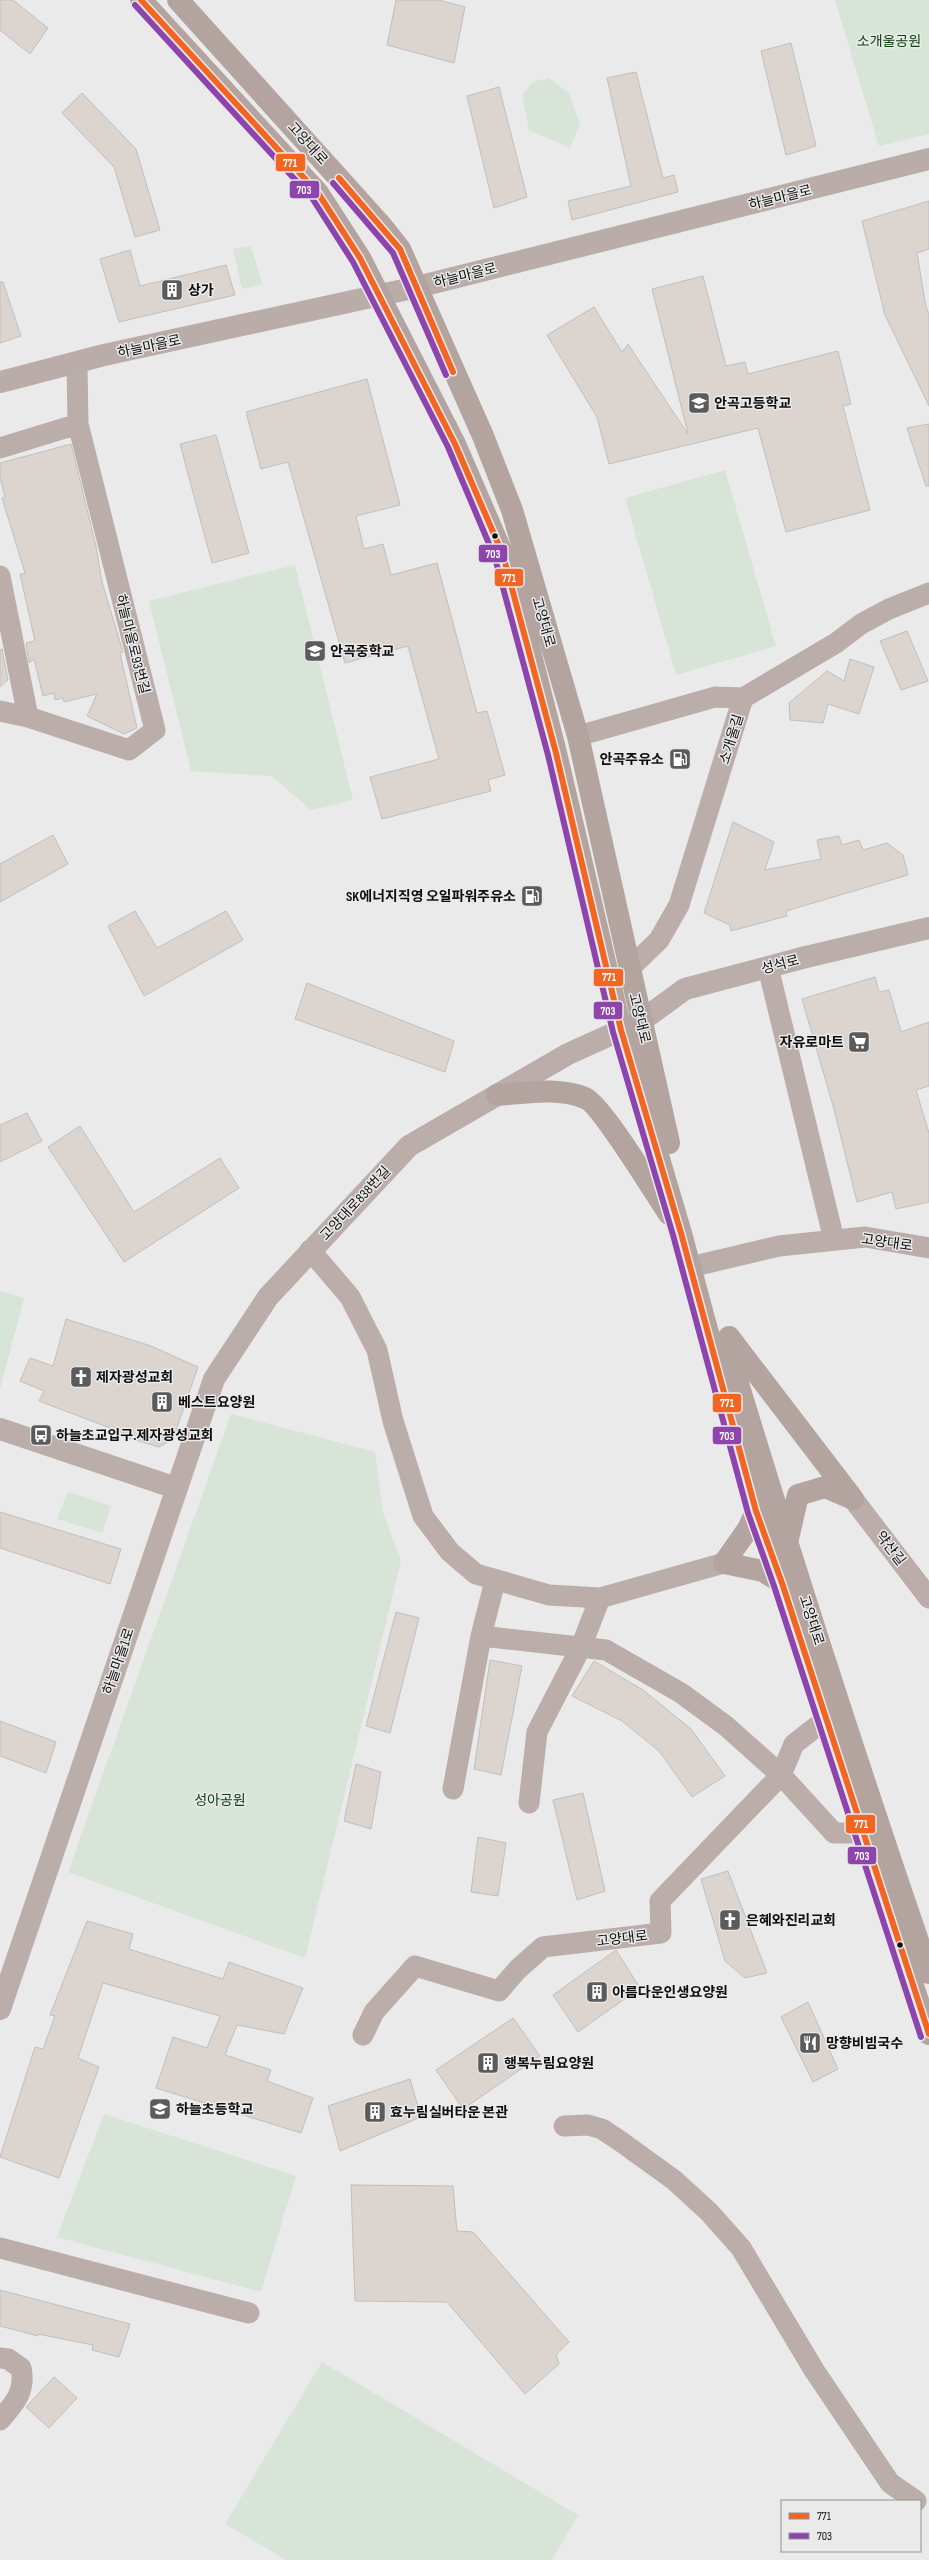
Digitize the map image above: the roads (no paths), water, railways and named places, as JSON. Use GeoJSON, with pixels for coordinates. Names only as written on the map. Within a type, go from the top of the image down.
{"type":"FeatureCollection","features":[{"type":"Feature","properties":{"kind":"main road","name":"고양대로"},"geometry":{"type":"LineString","coordinates":[[141,0],[318,193],[353,246],[455,444],[503,556],[519,608],[556,752],[621,1030],[681,1232],[756,1511],[782,1583],[825,1720],[864,1833],[929,2034]]}},
{"type":"Feature","properties":{"kind":"main road","name":"고양대로"},"geometry":{"type":"LineString","coordinates":[[178,0],[381,225],[400,249],[483,436],[512,510],[578,736],[629,970],[674,1166],[720,1325],[787,1545],[880,1833],[929,1973]]}},
{"type":"Feature","properties":{"kind":"main road","name":"하늘마을로"},"geometry":{"type":"LineString","coordinates":[[0,382],[104,355],[417,287],[929,159]]}},
{"type":"Feature","properties":{"kind":"main road"},"geometry":{"type":"LineString","coordinates":[[498,1095],[559,1092],[587,1098],[603,1115],[681,1232]]}},
{"type":"Feature","properties":{"kind":"main road"},"geometry":{"type":"LineString","coordinates":[[720,1325],[853,1499]]}},
{"type":"Feature","properties":{"kind":"main road"},"geometry":{"type":"LineString","coordinates":[[787,1545],[798,1495],[825,1487],[853,1499]]}},
{"type":"Feature","properties":{"kind":"main road"},"geometry":{"type":"LineString","coordinates":[[756,1511],[748,1529],[724,1563],[763,1571],[782,1583]]}},
{"type":"Feature","properties":{"kind":"street","name":"하늘마을로93번길"},"geometry":{"type":"LineString","coordinates":[[0,711],[28,717],[129,750],[155,730],[78,424],[77,363]]}},
{"type":"Feature","properties":{"kind":"street"},"geometry":{"type":"LineString","coordinates":[[0,448],[78,424]]}},
{"type":"Feature","properties":{"kind":"street"},"geometry":{"type":"LineString","coordinates":[[0,576],[28,717]]}},
{"type":"Feature","properties":{"kind":"street","name":"소개울길"},"geometry":{"type":"LineString","coordinates":[[629,970],[659,940],[679,906],[744,698],[836,643],[861,624],[889,609],[929,593]]}},
{"type":"Feature","properties":{"kind":"street"},"geometry":{"type":"LineString","coordinates":[[578,736],[715,697],[744,698]]}},
{"type":"Feature","properties":{"kind":"street","name":"성석로"},"geometry":{"type":"LineString","coordinates":[[641,1021],[685,989],[768,967],[929,928]]}},
{"type":"Feature","properties":{"kind":"street"},"geometry":{"type":"LineString","coordinates":[[768,967],[834,1240]]}},
{"type":"Feature","properties":{"kind":"street","name":"고양대로838번길"},"geometry":{"type":"LineString","coordinates":[[176,1488],[214,1379],[268,1297],[310,1250],[409,1146],[568,1054],[641,1021]]}},
{"type":"Feature","properties":{"kind":"street","name":"고양대로"},"geometry":{"type":"LineString","coordinates":[[703,1264],[779,1246],[865,1237],[929,1248]]}},
{"type":"Feature","properties":{"kind":"street"},"geometry":{"type":"LineString","coordinates":[[310,1250],[350,1298],[377,1350],[394,1421],[423,1516],[450,1552],[476,1574],[495,1581],[549,1595],[600,1598],[724,1563]]}},
{"type":"Feature","properties":{"kind":"street"},"geometry":{"type":"LineString","coordinates":[[0,1429],[176,1488]]}},
{"type":"Feature","properties":{"kind":"street","name":"하늘마을1로"},"geometry":{"type":"LineString","coordinates":[[0,2009],[176,1488]]}},
{"type":"Feature","properties":{"kind":"street","name":"약산길"},"geometry":{"type":"LineString","coordinates":[[853,1499],[929,1598]]}},
{"type":"Feature","properties":{"kind":"street"},"geometry":{"type":"LineString","coordinates":[[453,1788],[481,1636],[495,1581]]}},
{"type":"Feature","properties":{"kind":"street"},"geometry":{"type":"LineString","coordinates":[[529,1803],[537,1732],[581,1647],[600,1598]]}},
{"type":"Feature","properties":{"kind":"street"},"geometry":{"type":"LineString","coordinates":[[481,1636],[606,1650],[681,1693],[726,1726],[781,1775],[834,1833],[864,1833]]}},
{"type":"Feature","properties":{"kind":"street","name":"고양대로"},"geometry":{"type":"LineString","coordinates":[[363,2035],[374,2012],[415,1966],[499,1992],[518,1969],[543,1947],[661,1933],[660,1901],[781,1775],[794,1744],[825,1720]]}},
{"type":"Feature","properties":{"kind":"street"},"geometry":{"type":"LineString","coordinates":[[564,2126],[588,2125],[614,2137],[674,2180],[709,2212],[741,2248],[814,2370],[890,2483],[915,2500]]}},
{"type":"Feature","properties":{"kind":"street"},"geometry":{"type":"LineString","coordinates":[[0,2248],[249,2313]]}},
{"type":"Feature","properties":{"kind":"street"},"geometry":{"type":"LineString","coordinates":[[0,2358],[8,2359],[21,2368],[24,2382],[15,2403],[0,2420]]}},
{"type":"Feature","properties":{"kind":"street"},"geometry":{"type":"LineString","coordinates":[[921,2504],[929,2510]]}},
{"type":"Feature","properties":{"kind":"place","name":"상가"},"geometry":{"type":"Point","coordinates":[172,290]}},
{"type":"Feature","properties":{"kind":"place","name":"안곡고등학교"},"geometry":{"type":"Point","coordinates":[699,403]}},
{"type":"Feature","properties":{"kind":"place","name":"안곡중학교"},"geometry":{"type":"Point","coordinates":[315,651]}},
{"type":"Feature","properties":{"kind":"place","name":"안곡주유소"},"geometry":{"type":"Point","coordinates":[680,759]}},
{"type":"Feature","properties":{"kind":"place","name":"SK에너지직영 오일파워주유소"},"geometry":{"type":"Point","coordinates":[532,896]}},
{"type":"Feature","properties":{"kind":"place","name":"자유로마트"},"geometry":{"type":"Point","coordinates":[859,1042]}},
{"type":"Feature","properties":{"kind":"place","name":"제자광성교회"},"geometry":{"type":"Point","coordinates":[81,1377]}},
{"type":"Feature","properties":{"kind":"place","name":"베스트요양원"},"geometry":{"type":"Point","coordinates":[162,1402]}},
{"type":"Feature","properties":{"kind":"place","name":"하늘초교입구.제자광성교회"},"geometry":{"type":"Point","coordinates":[41,1435]}},
{"type":"Feature","properties":{"kind":"place","name":"은혜와진리교회"},"geometry":{"type":"Point","coordinates":[730,1920]}},
{"type":"Feature","properties":{"kind":"place","name":"아름다운인생요양원"},"geometry":{"type":"Point","coordinates":[597,1992]}},
{"type":"Feature","properties":{"kind":"place","name":"망향비빔국수"},"geometry":{"type":"Point","coordinates":[810,2043]}},
{"type":"Feature","properties":{"kind":"place","name":"행복누림요양원"},"geometry":{"type":"Point","coordinates":[488,2063]}},
{"type":"Feature","properties":{"kind":"place","name":"하늘초등학교"},"geometry":{"type":"Point","coordinates":[160,2109]}},
{"type":"Feature","properties":{"kind":"place","name":"효누림실버타운 본관"},"geometry":{"type":"Point","coordinates":[375,2112]}},
{"type":"Feature","properties":{"kind":"park label","name":"소개울공원"},"geometry":{"type":"Point","coordinates":[889,41]}},
{"type":"Feature","properties":{"kind":"park label","name":"성아공원"},"geometry":{"type":"Point","coordinates":[220,1800]}}]}
